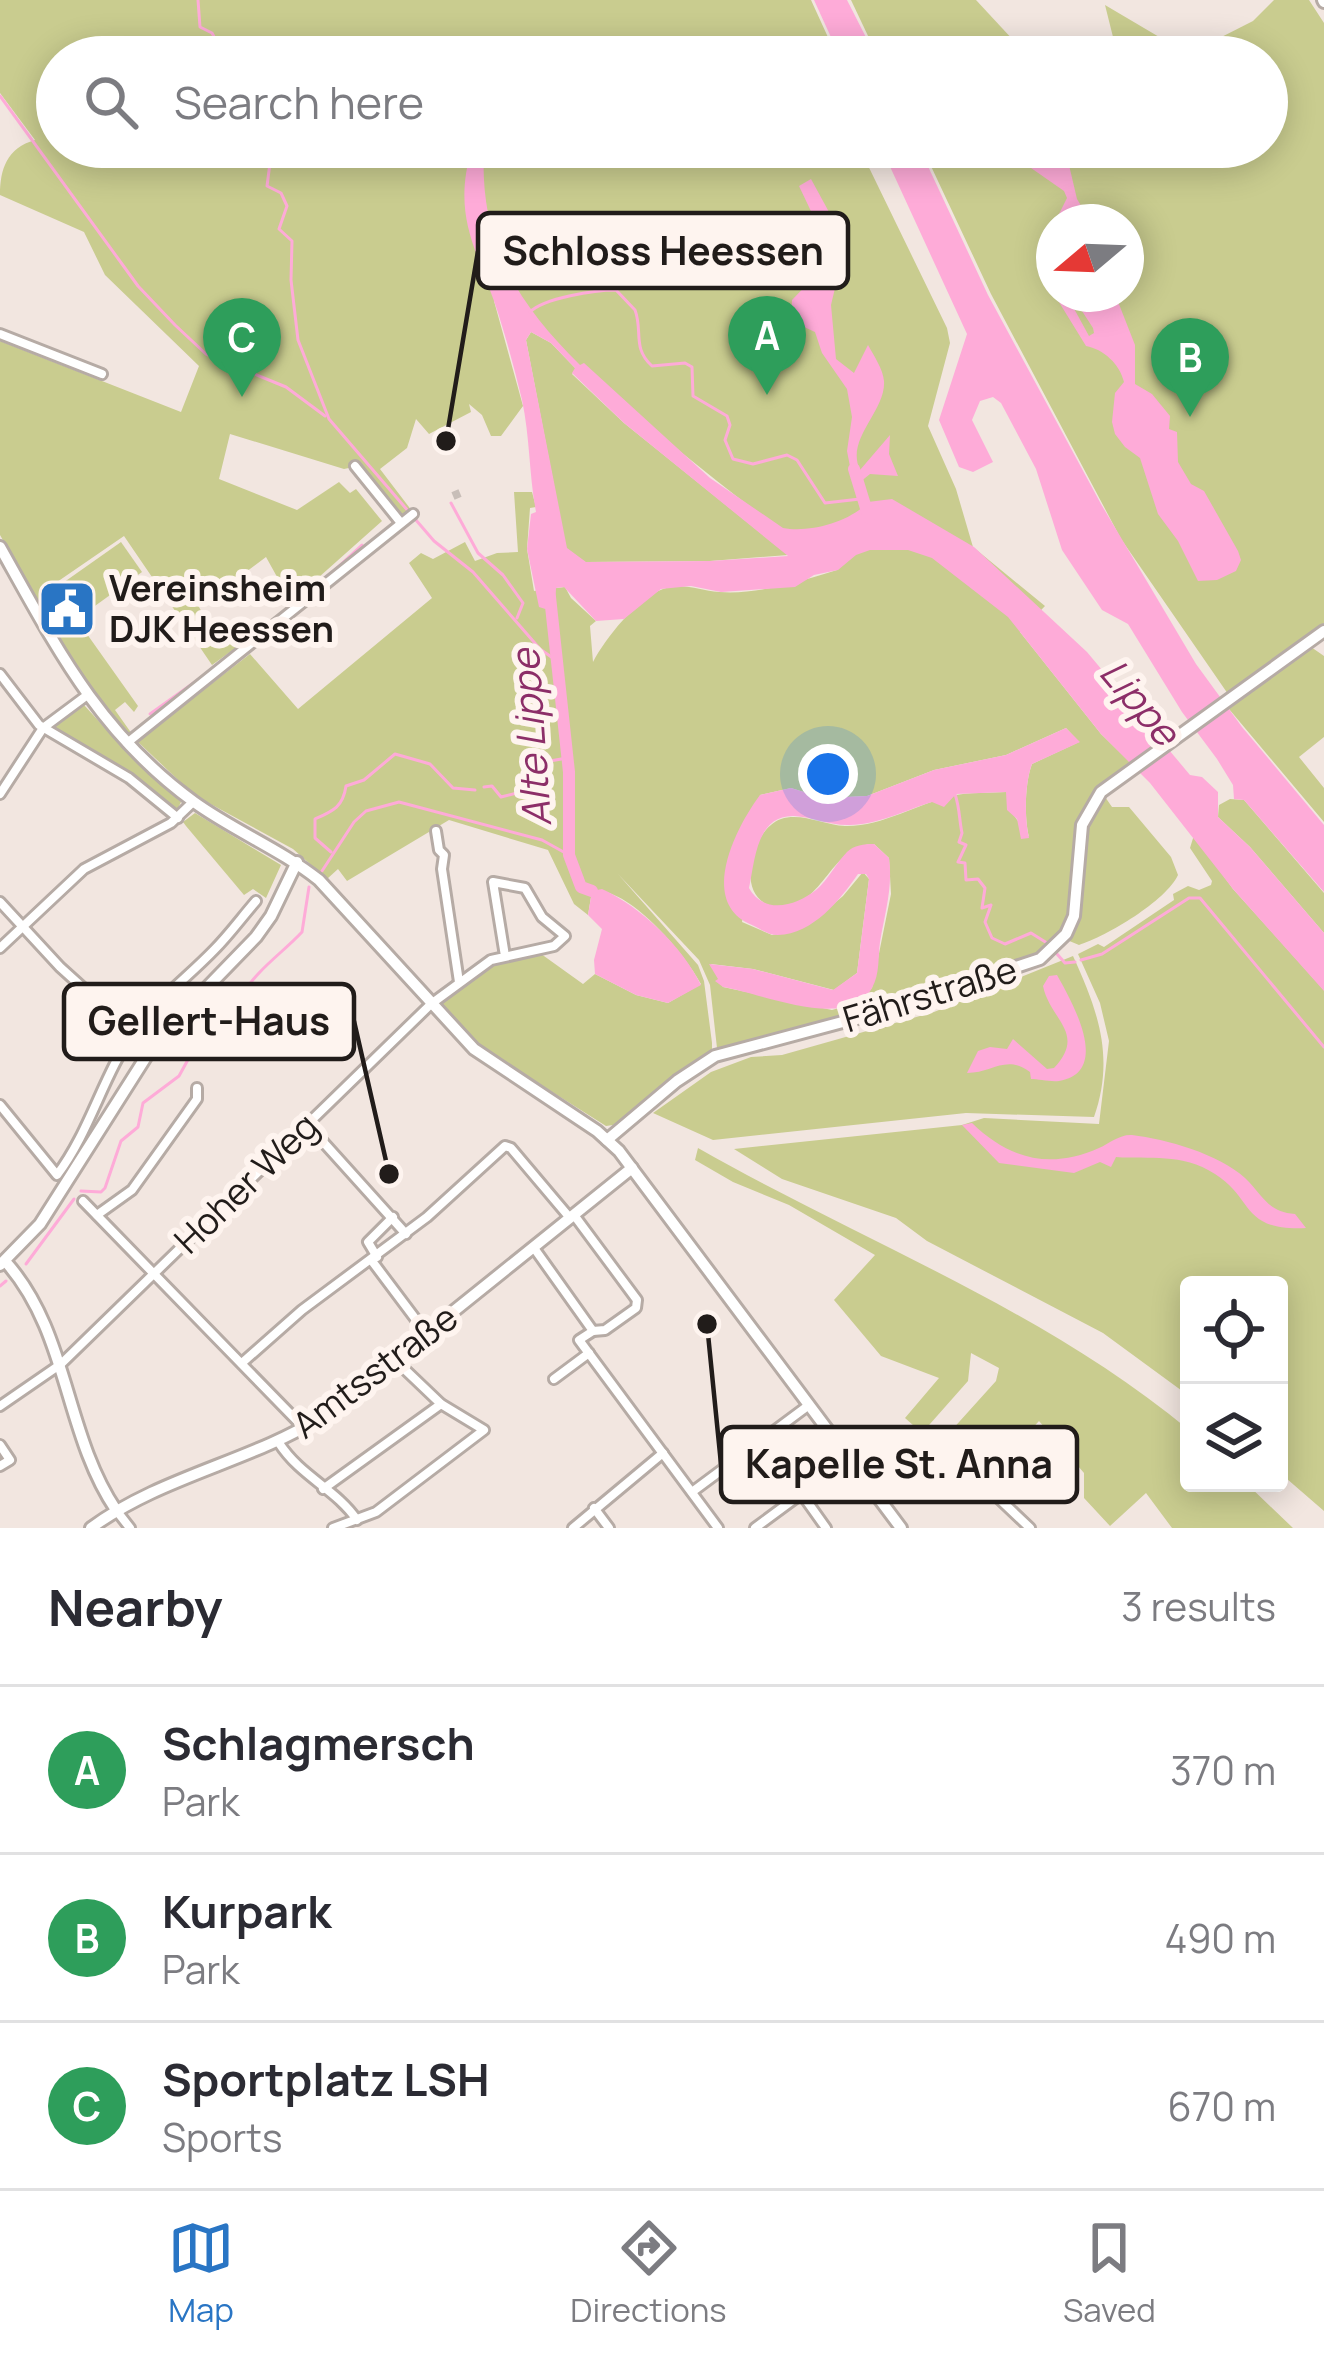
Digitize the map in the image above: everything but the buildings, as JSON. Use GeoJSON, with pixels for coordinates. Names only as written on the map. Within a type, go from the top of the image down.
{"type":"FeatureCollection","features":[{"type":"Feature","properties":{"kind":"main road"},"geometry":{"type":"LineString","coordinates":[[0,547],[86,696],[127,743],[194,802],[297,862],[480,1054],[607,1139],[901,1528]]}},
{"type":"Feature","properties":{"kind":"main road","name":"Fährstraße"},"geometry":{"type":"LineString","coordinates":[[607,1139],[715,1056],[880,1012],[1040,959],[1066,934],[1074,916],[1080,835],[1101,792],[1324,631]]}},
{"type":"Feature","properties":{"kind":"main road"},"geometry":{"type":"LineString","coordinates":[[116,1510],[98,1479],[61,1364],[27,1290],[2,1260],[40,1224],[158,1038],[256,937],[297,862]]}},
{"type":"Feature","properties":{"kind":"main road","name":"Amtsstraße"},"geometry":{"type":"LineString","coordinates":[[91,1528],[116,1510],[279,1443],[304,1428],[396,1360],[632,1168]]}},
{"type":"Feature","properties":{"kind":"street"},"geometry":{"type":"LineString","coordinates":[[0,334],[103,374]]}},
{"type":"Feature","properties":{"kind":"street"},"geometry":{"type":"LineString","coordinates":[[127,743],[407,519],[355,466]]}},
{"type":"Feature","properties":{"kind":"street"},"geometry":{"type":"LineString","coordinates":[[0,674],[44,728],[129,778],[178,818]]}},
{"type":"Feature","properties":{"kind":"street"},"geometry":{"type":"LineString","coordinates":[[0,794],[44,728],[86,696]]}},
{"type":"Feature","properties":{"kind":"street"},"geometry":{"type":"LineString","coordinates":[[0,948],[84,869],[178,818],[194,802]]}},
{"type":"Feature","properties":{"kind":"street"},"geometry":{"type":"LineString","coordinates":[[436,831],[444,855],[442,869],[459,982]]}},
{"type":"Feature","properties":{"kind":"street","name":"Hoher Weg"},"geometry":{"type":"LineString","coordinates":[[0,1406],[61,1364],[430,1004],[505,956],[554,946],[565,936],[542,916],[525,888],[493,881],[505,956]]}},
{"type":"Feature","properties":{"kind":"street"},"geometry":{"type":"LineString","coordinates":[[0,1105],[57,1174],[133,1033],[256,901]]}},
{"type":"Feature","properties":{"kind":"street"},"geometry":{"type":"LineString","coordinates":[[0,902],[60,967],[133,1033]]}},
{"type":"Feature","properties":{"kind":"street"},"geometry":{"type":"LineString","coordinates":[[97,1215],[132,1190],[196,1099],[197,1088]]}},
{"type":"Feature","properties":{"kind":"street"},"geometry":{"type":"LineString","coordinates":[[307,1124],[406,1234]]}},
{"type":"Feature","properties":{"kind":"street"},"geometry":{"type":"LineString","coordinates":[[243,1362],[302,1310],[406,1234],[507,1146],[572,1216],[637,1303],[605,1330],[580,1340],[718,1528]]}},
{"type":"Feature","properties":{"kind":"street"},"geometry":{"type":"LineString","coordinates":[[83,1201],[304,1428]]}},
{"type":"Feature","properties":{"kind":"street"},"geometry":{"type":"LineString","coordinates":[[393,1217],[368,1242],[374,1259],[427,1334]]}},
{"type":"Feature","properties":{"kind":"street"},"geometry":{"type":"LineString","coordinates":[[534,1248],[593,1331]]}},
{"type":"Feature","properties":{"kind":"street"},"geometry":{"type":"LineString","coordinates":[[554,1379],[589,1353]]}},
{"type":"Feature","properties":{"kind":"street"},"geometry":{"type":"LineString","coordinates":[[333,1528],[376,1512],[484,1430],[442,1404],[396,1360]]}},
{"type":"Feature","properties":{"kind":"street"},"geometry":{"type":"LineString","coordinates":[[323,1489],[442,1404]]}},
{"type":"Feature","properties":{"kind":"street"},"geometry":{"type":"LineString","coordinates":[[692,1492],[809,1405]]}},
{"type":"Feature","properties":{"kind":"street"},"geometry":{"type":"LineString","coordinates":[[932,1435],[1030,1528]]}},
{"type":"Feature","properties":{"kind":"street"},"geometry":{"type":"LineString","coordinates":[[762,1438],[823,1527]]}},
{"type":"Feature","properties":{"kind":"street"},"geometry":{"type":"LineString","coordinates":[[279,1443],[297,1468],[343,1503],[357,1520]]}},
{"type":"Feature","properties":{"kind":"street"},"geometry":{"type":"LineString","coordinates":[[0,1445],[10,1460],[0,1466]]}},
{"type":"Feature","properties":{"kind":"street"},"geometry":{"type":"LineString","coordinates":[[574,1528],[663,1453]]}},
{"type":"Feature","properties":{"kind":"street"},"geometry":{"type":"LineString","coordinates":[[755,1528],[801,1494]]}},
{"type":"Feature","properties":{"kind":"street"},"geometry":{"type":"LineString","coordinates":[[594,1508],[609,1528]]}},
{"type":"Feature","properties":{"kind":"street"},"geometry":{"type":"LineString","coordinates":[[116,1510],[130,1528]]}},
{"type":"Feature","properties":{"kind":"green space"},"geometry":{"type":"Polygon","coordinates":[[[0,0],[811,0],[827,36],[36,36],[36,168],[869,168],[947,328],[950,343],[928,426],[956,489],[973,547],[1045,606],[1020,632],[1101,734],[1132,764],[1105,782],[1087,804],[1077,829],[1071,915],[1057,941],[1028,961],[906,1001],[717,1048],[710,985],[699,960],[618,874],[698,965],[712,1052],[606,1126],[478,1045],[437,1000],[495,960],[537,951],[583,984],[595,974],[636,995],[668,1003],[701,984],[669,940],[622,899],[592,891],[588,915],[574,904],[548,850],[449,820],[347,881],[338,869],[327,879],[293,849],[194,795],[137,741],[250,654],[298,709],[432,598],[409,563],[421,553],[433,559],[465,542],[475,561],[518,552],[514,492],[532,492],[536,507],[530,508],[527,549],[534,591],[565,587],[596,621],[590,626],[593,662],[623,620],[663,589],[749,591],[837,570],[665,439],[542,331],[494,301],[523,406],[501,436],[491,436],[482,415],[469,404],[471,412],[429,434],[416,419],[407,448],[380,469],[412,511],[403,519],[358,466],[344,469],[230,434],[219,479],[297,510],[339,482],[350,493],[356,489],[382,521],[291,602],[266,557],[199,607],[210,627],[237,647],[212,665],[124,536],[41,593],[46,604],[54,596],[68,625],[77,620],[138,706],[134,712],[125,702],[115,710],[129,734],[110,718],[74,664],[0,535],[0,341],[181,412],[199,366],[105,275],[84,232],[0,195],[7,161],[18,148],[35,140],[0,93],[0,0]],[[1066,728],[1006,755],[934,770],[867,796],[823,798],[791,788],[760,795],[742,922],[772,935],[796,930],[843,896],[863,872],[869,879],[857,973],[834,990],[753,969],[711,964],[723,987],[832,1010],[872,988],[891,894],[889,858],[874,844],[859,847],[808,897],[781,907],[766,904],[756,895],[751,867],[770,826],[796,817],[858,825],[951,796],[1007,792],[1013,814],[1029,837],[1026,800],[1032,764],[1079,742],[1066,728]]]}},
{"type":"Feature","properties":{"kind":"green space"},"geometry":{"type":"Polygon","coordinates":[[[851,0],[976,0],[1009,36],[868,36],[851,0]]]}},
{"type":"Feature","properties":{"kind":"green space"},"geometry":{"type":"Polygon","coordinates":[[[1274,0],[1309,0],[1324,23],[1324,623],[1228,694],[1121,539],[991,294],[932,168],[1288,168],[1288,36],[1223,36],[1253,21],[1274,0]]]}},
{"type":"Feature","properties":{"kind":"green space"},"geometry":{"type":"Polygon","coordinates":[[[1105,5],[1158,36],[1113,36],[1105,5]]]}},
{"type":"Feature","properties":{"kind":"green space"},"geometry":{"type":"Polygon","coordinates":[[[531,332],[551,343],[576,369],[572,374],[624,423],[788,555],[585,562],[566,548],[526,340],[531,332]]]}},
{"type":"Feature","properties":{"kind":"green space"},"geometry":{"type":"Polygon","coordinates":[[[121,542],[142,572],[81,616],[60,585],[121,542]]]}},
{"type":"Feature","properties":{"kind":"green space"},"geometry":{"type":"Polygon","coordinates":[[[1311,647],[1324,656],[1324,737],[1299,757],[1324,788],[1324,822],[1229,709],[1311,647]]]}},
{"type":"Feature","properties":{"kind":"green space"},"geometry":{"type":"Polygon","coordinates":[[[84,705],[181,802],[176,812],[51,730],[84,705]]]}},
{"type":"Feature","properties":{"kind":"green space"},"geometry":{"type":"Polygon","coordinates":[[[1103,794],[1112,807],[1129,807],[1171,857],[1178,875],[1161,896],[1134,916],[1079,945],[1067,940],[1080,910],[1086,824],[1103,794]]]}},
{"type":"Feature","properties":{"kind":"green space"},"geometry":{"type":"Polygon","coordinates":[[[1230,799],[1244,800],[1324,893],[1324,933],[1218,817],[1219,805],[1230,799]]]}},
{"type":"Feature","properties":{"kind":"green space"},"geometry":{"type":"Polygon","coordinates":[[[195,813],[281,865],[266,898],[253,889],[244,895],[186,826],[183,822],[195,813]]]}},
{"type":"Feature","properties":{"kind":"green space"},"geometry":{"type":"Polygon","coordinates":[[[1194,835],[1233,889],[1324,990],[1324,1511],[1288,1480],[1288,1276],[1180,1276],[1180,1389],[1103,1333],[927,1241],[896,1218],[782,1179],[734,1149],[962,1125],[984,1118],[1099,1124],[1109,1041],[1100,1003],[1078,954],[1098,944],[1104,947],[1188,886],[1199,890],[1211,885],[1190,848],[1194,835]]]}},
{"type":"Feature","properties":{"kind":"green space"},"geometry":{"type":"Polygon","coordinates":[[[1073,956],[1101,1035],[1103,1074],[1094,1117],[966,1113],[713,1140],[653,1113],[711,1072],[751,1057],[782,1055],[934,1012],[1073,956]]]}},
{"type":"Feature","properties":{"kind":"green space"},"geometry":{"type":"Polygon","coordinates":[[[698,1148],[950,1278],[1073,1348],[1180,1423],[1180,1492],[1255,1492],[1293,1528],[1172,1528],[1146,1493],[1110,1526],[1084,1498],[1084,1473],[1039,1421],[982,1483],[941,1442],[996,1381],[999,1368],[971,1353],[968,1381],[922,1433],[905,1418],[939,1378],[881,1356],[834,1300],[875,1255],[789,1205],[695,1160],[698,1148]]]}},
{"type":"Feature","properties":{"kind":"shaded area"},"geometry":{"type":"Polygon","coordinates":[[[814,0],[847,0],[865,36],[830,36],[814,0]]]}},
{"type":"Feature","properties":{"kind":"shaded area"},"geometry":{"type":"Polygon","coordinates":[[[467,168],[484,168],[495,240],[537,317],[580,365],[584,363],[710,478],[783,528],[829,524],[868,502],[892,499],[974,547],[1087,652],[1190,775],[1202,777],[1218,792],[1218,817],[1324,933],[1324,991],[1233,889],[1150,783],[1101,734],[1008,617],[932,558],[908,550],[870,550],[838,570],[814,575],[795,587],[721,592],[691,586],[661,589],[624,619],[596,621],[564,587],[556,588],[555,612],[539,607],[527,549],[531,514],[536,512],[525,414],[502,325],[468,227],[464,191],[467,168]],[[531,332],[526,340],[567,548],[586,562],[788,556],[624,423],[572,373],[575,368],[551,343],[531,332]]]}},
{"type":"Feature","properties":{"kind":"shaded area"},"geometry":{"type":"Polygon","coordinates":[[[891,168],[929,168],[988,295],[1101,504],[1196,664],[1324,825],[1324,892],[1244,800],[1234,799],[1233,785],[1128,624],[1102,610],[1062,550],[1036,469],[1001,403],[993,397],[980,401],[972,420],[993,462],[973,472],[959,467],[939,420],[967,334],[891,168]]]}},
{"type":"Feature","properties":{"kind":"shaded area"},"geometry":{"type":"Polygon","coordinates":[[[1031,168],[1070,168],[1080,204],[1064,204],[1067,198],[1031,168]]]}},
{"type":"Feature","properties":{"kind":"shaded area"},"geometry":{"type":"Polygon","coordinates":[[[811,179],[841,234],[840,267],[831,305],[836,359],[854,373],[868,345],[883,376],[883,392],[858,447],[860,470],[890,435],[889,454],[898,476],[870,474],[854,487],[847,451],[852,417],[847,389],[822,353],[815,332],[791,321],[792,300],[817,274],[827,245],[799,186],[811,179]]]}},
{"type":"Feature","properties":{"kind":"shaded area"},"geometry":{"type":"Polygon","coordinates":[[[1065,312],[1076,312],[1089,336],[1093,328],[1083,312],[1122,312],[1135,345],[1135,384],[1152,394],[1170,416],[1169,429],[1177,432],[1178,462],[1191,484],[1204,491],[1238,551],[1241,560],[1236,571],[1217,580],[1198,581],[1158,514],[1140,458],[1115,434],[1115,393],[1124,382],[1122,375],[1110,358],[1086,346],[1065,312]]]}},
{"type":"Feature","properties":{"kind":"shaded area"},"geometry":{"type":"Polygon","coordinates":[[[1066,728],[1080,742],[1032,764],[1026,800],[1029,838],[1021,839],[1017,819],[1007,810],[1006,792],[956,794],[944,807],[932,802],[860,824],[781,818],[765,831],[749,888],[772,905],[808,895],[856,846],[874,844],[889,858],[876,977],[860,1001],[824,1009],[723,987],[715,981],[709,964],[753,969],[833,990],[857,973],[866,874],[858,874],[814,922],[791,933],[774,935],[752,925],[727,900],[724,883],[732,844],[760,795],[791,788],[823,798],[867,796],[934,770],[1006,755],[1066,728]]]}},
{"type":"Feature","properties":{"kind":"shaded area"},"geometry":{"type":"Polygon","coordinates":[[[602,889],[659,929],[701,985],[668,1003],[636,995],[595,974],[602,929],[588,915],[592,891],[602,889]]]}},
{"type":"Feature","properties":{"kind":"shaded area"},"geometry":{"type":"Polygon","coordinates":[[[1057,975],[1084,1034],[1083,1064],[1075,1075],[1059,1081],[1031,1079],[1030,1072],[1006,1064],[967,1073],[978,1051],[1007,1049],[1013,1039],[1047,1069],[1054,1068],[1063,1056],[1067,1036],[1043,986],[1049,976],[1057,975]]]}},
{"type":"Feature","properties":{"kind":"shaded area"},"geometry":{"type":"Polygon","coordinates":[[[972,1123],[1016,1153],[1047,1159],[1081,1155],[1128,1135],[1176,1144],[1234,1169],[1272,1206],[1295,1214],[1306,1228],[1285,1228],[1259,1219],[1215,1174],[1178,1160],[1116,1157],[1111,1167],[1100,1162],[1074,1173],[999,1163],[962,1125],[972,1123]]]}},
{"type":"Feature","properties":{"kind":"waterway"},"geometry":{"type":"LineString","coordinates":[[198,0],[200,27],[214,36]]}},
{"type":"Feature","properties":{"kind":"waterway"},"geometry":{"type":"LineString","coordinates":[[0,96],[36,146]]}},
{"type":"Feature","properties":{"kind":"waterway"},"geometry":{"type":"LineString","coordinates":[[52,168],[138,286],[206,354],[286,387],[325,416]]}},
{"type":"Feature","properties":{"kind":"waterway"},"geometry":{"type":"LineString","coordinates":[[269,168],[267,186],[281,193],[287,206],[279,229],[292,241],[298,340],[329,419],[434,541],[473,572],[540,649],[557,661]]}},
{"type":"Feature","properties":{"kind":"waterway"},"geometry":{"type":"LineString","coordinates":[[530,312],[558,299],[616,290],[635,310],[640,346],[652,366],[685,363],[692,367],[693,396],[727,416],[730,425],[725,440],[733,459],[753,464],[787,455],[797,460],[825,503],[860,499]]}},
{"type":"Feature","properties":{"kind":"waterway","name":"Lippe"},"geometry":{"type":"LineString","coordinates":[[854,469],[869,518]]}},
{"type":"Feature","properties":{"kind":"waterway"},"geometry":{"type":"LineString","coordinates":[[451,503],[478,553],[503,575],[523,603],[517,618]]}},
{"type":"Feature","properties":{"kind":"waterway"},"geometry":{"type":"LineString","coordinates":[[314,589],[362,545]]}},
{"type":"Feature","properties":{"kind":"waterway","name":"Alte Lippe"},"geometry":{"type":"LineString","coordinates":[[550,597],[569,772],[569,855],[581,887],[592,891]]}},
{"type":"Feature","properties":{"kind":"waterway"},"geometry":{"type":"LineString","coordinates":[[150,714],[227,659]]}},
{"type":"Feature","properties":{"kind":"waterway"},"geometry":{"type":"LineString","coordinates":[[331,852],[315,838],[315,819],[336,807],[346,786],[364,780],[395,754],[430,764],[453,788],[475,790]]}},
{"type":"Feature","properties":{"kind":"waterway"},"geometry":{"type":"LineString","coordinates":[[484,787],[492,786],[501,797],[525,791],[529,776],[544,771],[550,761],[567,758]]}},
{"type":"Feature","properties":{"kind":"waterway"},"geometry":{"type":"LineString","coordinates":[[955,794],[962,833],[959,842],[966,845],[958,862],[965,863],[966,880],[978,879],[985,888],[982,908],[991,905],[985,922],[992,938],[1005,944],[1031,933],[1047,943]]}},
{"type":"Feature","properties":{"kind":"waterway"},"geometry":{"type":"LineString","coordinates":[[322,871],[366,811],[399,802],[542,840],[569,855]]}},
{"type":"Feature","properties":{"kind":"waterway"},"geometry":{"type":"LineString","coordinates":[[195,1053],[207,1040],[210,1021],[233,1005],[302,932],[309,887]]}},
{"type":"Feature","properties":{"kind":"waterway"},"geometry":{"type":"LineString","coordinates":[[1081,960],[1102,954],[1189,898],[1200,898],[1324,1047]]}},
{"type":"Feature","properties":{"kind":"waterway"},"geometry":{"type":"LineString","coordinates":[[1057,954],[1065,963],[1075,962]]}},
{"type":"Feature","properties":{"kind":"waterway"},"geometry":{"type":"LineString","coordinates":[[81,1191],[105,1188],[121,1141],[138,1127],[143,1103],[179,1076],[190,1056]]}},
{"type":"Feature","properties":{"kind":"waterway"},"geometry":{"type":"LineString","coordinates":[[26,1264],[74,1199]]}},
{"type":"Feature","properties":{"kind":"waterway"},"geometry":{"type":"LineString","coordinates":[[0,1286],[6,1281]]}},
{"type":"Feature","properties":{"kind":"tunnel"},"geometry":{"type":"LineString","coordinates":[[453,496],[460,493]]}},
{"type":"Feature","properties":{"kind":"place","name":"Schlagmersch"},"geometry":{"type":"Point","coordinates":[767,395]}},
{"type":"Feature","properties":{"kind":"place","name":"Sportplatz LSH"},"geometry":{"type":"Point","coordinates":[242,397]}},
{"type":"Feature","properties":{"kind":"place","name":"Kurpark"},"geometry":{"type":"Point","coordinates":[1190,417]}},
{"type":"Feature","properties":{"kind":"place","name":"Schloss Heessen"},"geometry":{"type":"Point","coordinates":[446,441]}},
{"type":"Feature","properties":{"kind":"place","name":"Vereinsheim DJK Heessen"},"geometry":{"type":"Point","coordinates":[67,609]}},
{"type":"Feature","properties":{"kind":"place","name":"Gellert-Haus"},"geometry":{"type":"Point","coordinates":[389,1174]}},
{"type":"Feature","properties":{"kind":"place","name":"Kapelle St. Anna"},"geometry":{"type":"Point","coordinates":[707,1324]}}]}
